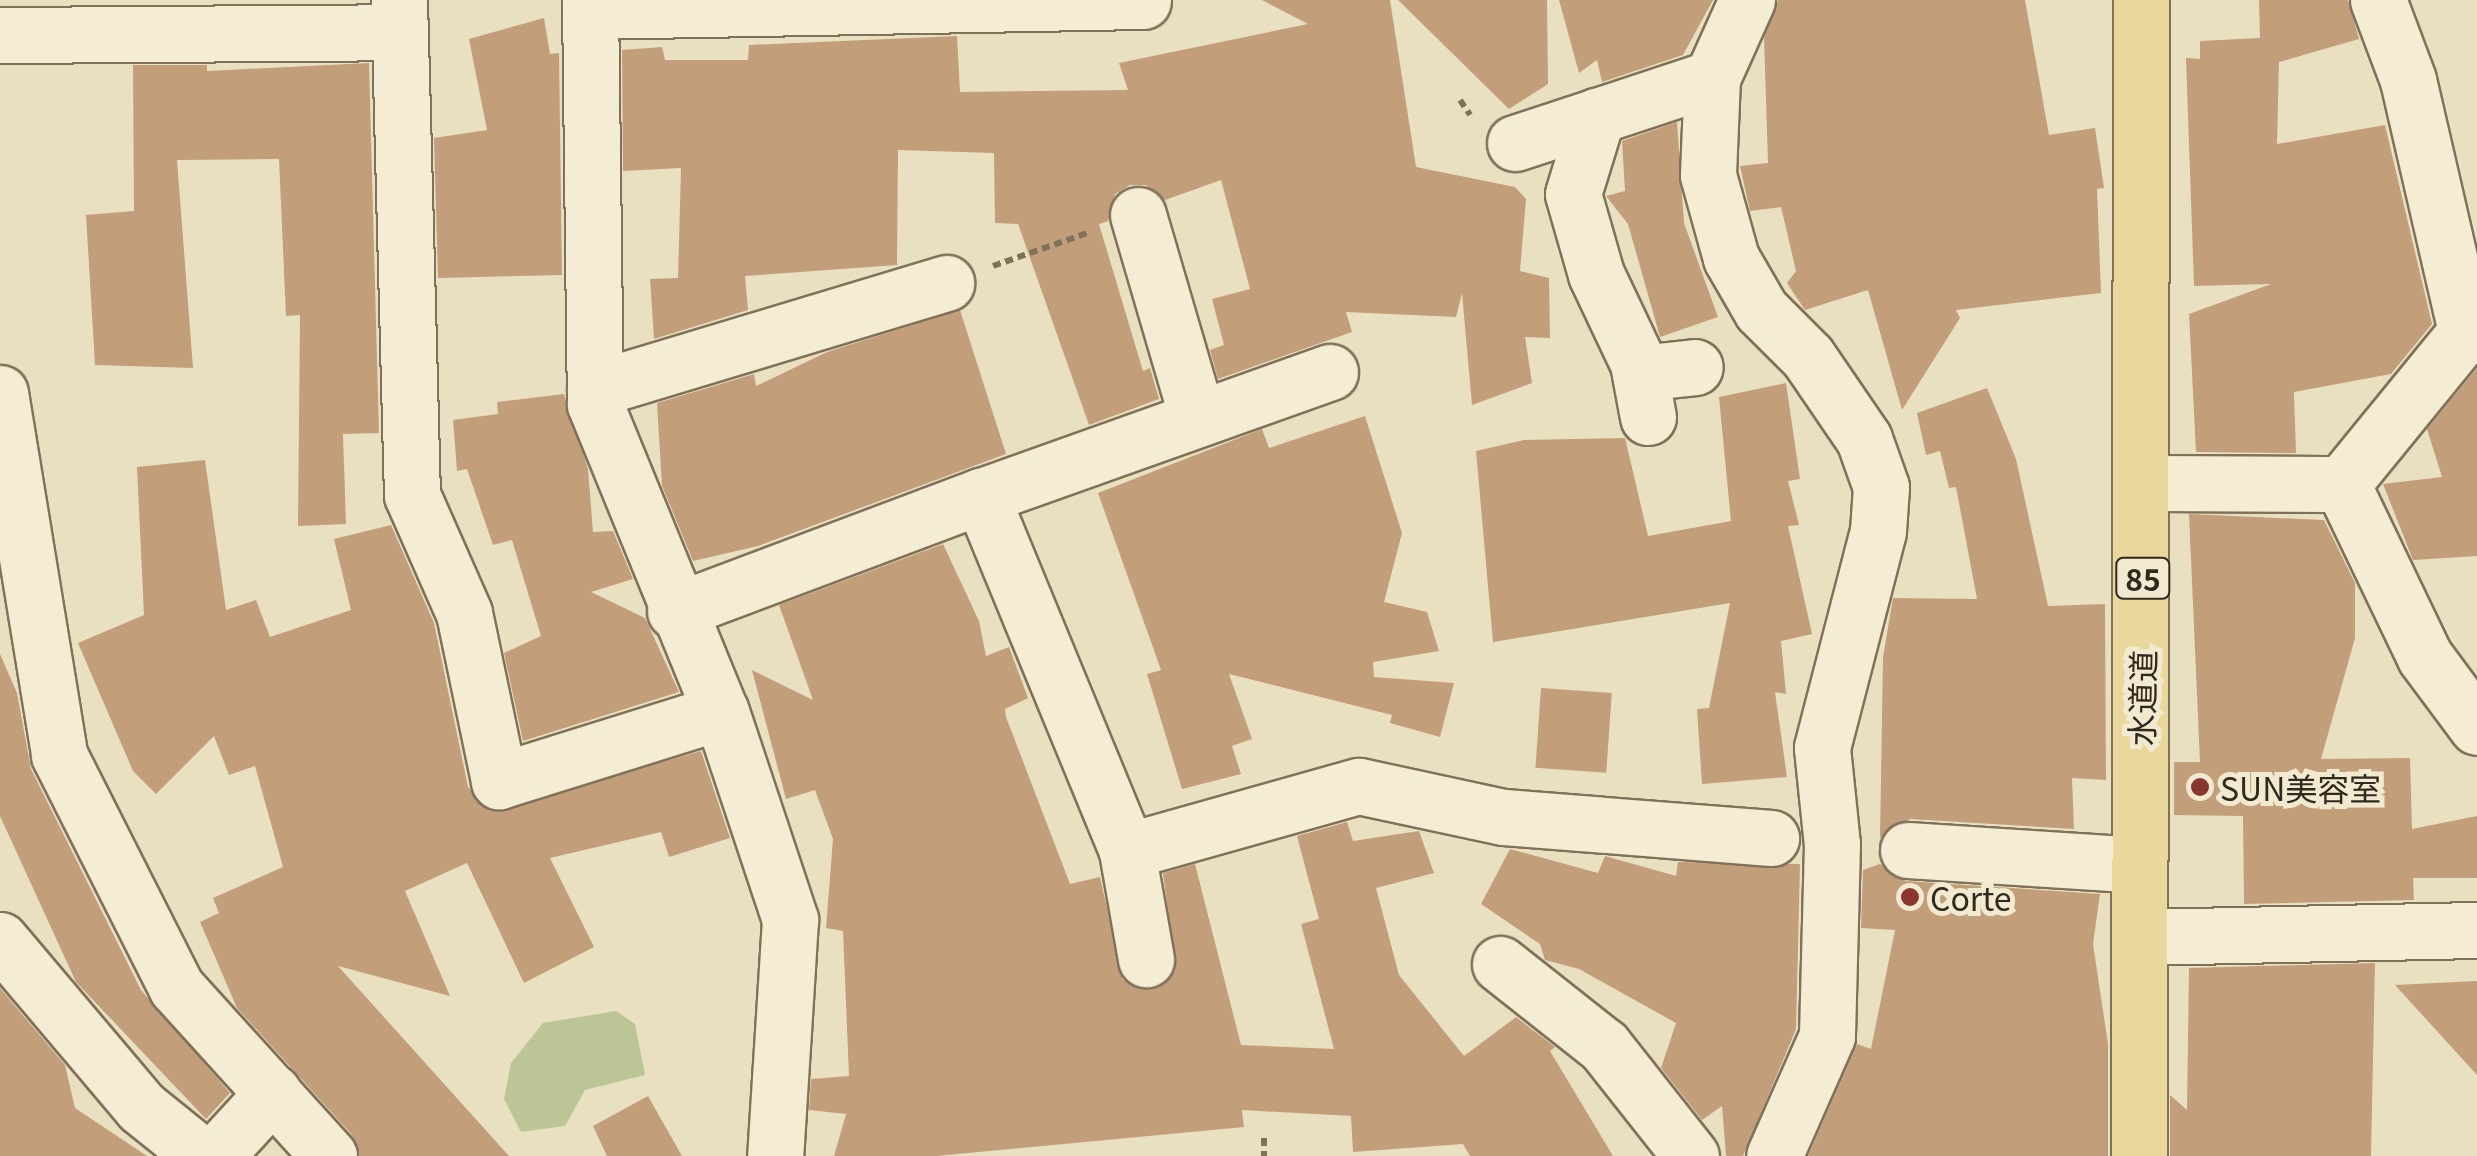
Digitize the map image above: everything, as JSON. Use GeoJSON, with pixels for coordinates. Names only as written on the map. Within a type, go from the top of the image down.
{"type":"FeatureCollection","features":[{"type":"Feature","properties":{"kind":"main road","name":"水道道"},"geometry":{"type":"LineString","coordinates":[[2139,1156],[2144,483],[2142,0]]}},
{"type":"Feature","properties":{"kind":"street"},"geometry":{"type":"LineString","coordinates":[[1747,0],[1712,78],[1708,175],[1731,258],[1761,310],[1808,357],[1864,439],[1881,487],[1878,531],[1822,748],[1832,844],[1827,1036],[1774,1156]]}},
{"type":"Feature","properties":{"kind":"street"},"geometry":{"type":"LineString","coordinates":[[2144,483],[2342,484],[2472,331],[2408,80],[2378,0]]}},
{"type":"Feature","properties":{"kind":"street"},"geometry":{"type":"LineString","coordinates":[[775,1156],[790,920],[721,712],[675,610],[595,390],[590,6],[1143,1]]}},
{"type":"Feature","properties":{"kind":"street"},"geometry":{"type":"LineString","coordinates":[[0,35],[226,17],[399,16],[412,494],[464,613],[499,781],[721,712]]}},
{"type":"Feature","properties":{"kind":"street"},"geometry":{"type":"LineString","coordinates":[[1515,144],[1712,78]]}},
{"type":"Feature","properties":{"kind":"street"},"geometry":{"type":"LineString","coordinates":[[1597,116],[1574,194],[1596,274],[1644,395],[1695,367]]}},
{"type":"Feature","properties":{"kind":"street"},"geometry":{"type":"LineString","coordinates":[[1138,214],[1197,417]]}},
{"type":"Feature","properties":{"kind":"street"},"geometry":{"type":"LineString","coordinates":[[595,390],[946,283]]}},
{"type":"Feature","properties":{"kind":"street"},"geometry":{"type":"LineString","coordinates":[[675,610],[1197,417],[1330,372]]}},
{"type":"Feature","properties":{"kind":"street"},"geometry":{"type":"LineString","coordinates":[[0,393],[12,536],[59,755],[176,987],[329,1156]]}},
{"type":"Feature","properties":{"kind":"street"},"geometry":{"type":"LineString","coordinates":[[2342,484],[2425,657],[2477,728]]}},
{"type":"Feature","properties":{"kind":"street"},"geometry":{"type":"LineString","coordinates":[[981,496],[1127,850],[1146,959]]}},
{"type":"Feature","properties":{"kind":"street"},"geometry":{"type":"LineString","coordinates":[[1127,850],[1359,786],[1504,817],[1770,838]]}},
{"type":"Feature","properties":{"kind":"street"},"geometry":{"type":"LineString","coordinates":[[1908,850],[2139,865]]}},
{"type":"Feature","properties":{"kind":"street"},"geometry":{"type":"LineString","coordinates":[[2142,937],[2477,930]]}},
{"type":"Feature","properties":{"kind":"street"},"geometry":{"type":"LineString","coordinates":[[0,940],[141,1106],[202,1156]]}},
{"type":"Feature","properties":{"kind":"street"},"geometry":{"type":"LineString","coordinates":[[1500,964],[1604,1046],[1691,1156]]}},
{"type":"Feature","properties":{"kind":"street"},"geometry":{"type":"LineString","coordinates":[[215,1156],[273,1092]]}},
{"type":"Feature","properties":{"kind":"path"},"geometry":{"type":"LineString","coordinates":[[946,283],[1138,214]]}},
{"type":"Feature","properties":{"kind":"path"},"geometry":{"type":"LineString","coordinates":[[1264,1138],[1264,1156]]}},
{"type":"Feature","properties":{"kind":"green space"},"geometry":{"type":"Polygon","coordinates":[[[616,1011],[635,1024],[645,1075],[585,1090],[565,1126],[521,1132],[504,1099],[511,1063],[543,1023],[616,1011]]]}},
{"type":"Feature","properties":{"kind":"building"},"geometry":{"type":"Polygon","coordinates":[[[1262,0],[1390,0],[1416,167],[1515,187],[1526,199],[1520,271],[1549,278],[1550,338],[1525,337],[1532,383],[1472,405],[1462,293],[1456,317],[1346,312],[1352,332],[1218,379],[1210,350],[1224,345],[1212,299],[1250,289],[1221,180],[1165,200],[1146,185],[1130,185],[1115,194],[1108,221],[1099,224],[1143,371],[1150,368],[1159,399],[1089,425],[1018,224],[995,223],[994,153],[898,150],[897,265],[745,276],[748,310],[654,339],[650,279],[678,278],[681,168],[623,171],[622,50],[662,47],[665,60],[748,60],[749,45],[957,36],[960,92],[1128,90],[1119,63],[1308,24],[1262,0]]]}},
{"type":"Feature","properties":{"kind":"building"},"geometry":{"type":"Polygon","coordinates":[[[1398,0],[1547,0],[1548,84],[1509,109],[1398,0]]]}},
{"type":"Feature","properties":{"kind":"building"},"geometry":{"type":"Polygon","coordinates":[[[1559,0],[1713,0],[1683,55],[1602,82],[1597,60],[1579,73],[1559,0]]]}},
{"type":"Feature","properties":{"kind":"building"},"geometry":{"type":"Polygon","coordinates":[[[1778,0],[2025,0],[2049,135],[2095,128],[2104,188],[2097,189],[2101,293],[1956,310],[1960,318],[1902,410],[1868,290],[1805,310],[1787,283],[1796,271],[1781,207],[1750,211],[1740,166],[1768,163],[1764,38],[1778,0]]]}},
{"type":"Feature","properties":{"kind":"building"},"geometry":{"type":"Polygon","coordinates":[[[2259,0],[2348,0],[2359,39],[2279,62],[2277,144],[2385,125],[2432,324],[2391,374],[2294,392],[2296,453],[2196,452],[2189,314],[2271,284],[2194,286],[2186,58],[2200,59],[2200,41],[2260,38],[2259,0]]]}},
{"type":"Feature","properties":{"kind":"building"},"geometry":{"type":"Polygon","coordinates":[[[544,18],[550,54],[559,53],[562,275],[438,278],[434,138],[487,130],[469,39],[544,18]]]}},
{"type":"Feature","properties":{"kind":"building"},"geometry":{"type":"Polygon","coordinates":[[[369,63],[379,433],[343,434],[346,524],[298,526],[300,315],[286,316],[279,159],[177,160],[193,368],[95,365],[86,215],[134,211],[133,65],[207,65],[207,71],[369,63]]]}},
{"type":"Feature","properties":{"kind":"building"},"geometry":{"type":"Polygon","coordinates":[[[1677,122],[1684,223],[1718,317],[1660,337],[1628,224],[1606,196],[1625,191],[1622,141],[1677,122]]]}},
{"type":"Feature","properties":{"kind":"building"},"geometry":{"type":"Polygon","coordinates":[[[960,310],[1006,454],[758,546],[693,561],[662,486],[657,403],[754,374],[756,386],[827,352],[960,310]]]}},
{"type":"Feature","properties":{"kind":"building"},"geometry":{"type":"Polygon","coordinates":[[[2477,368],[2477,556],[2413,560],[2383,484],[2442,477],[2427,429],[2477,368]]]}},
{"type":"Feature","properties":{"kind":"building"},"geometry":{"type":"Polygon","coordinates":[[[1786,383],[1800,479],[1788,481],[1799,525],[1788,526],[1812,634],[1781,641],[1786,694],[1775,692],[1787,777],[1702,784],[1697,709],[1709,708],[1730,603],[1493,642],[1476,451],[1524,440],[1625,438],[1648,536],[1731,521],[1719,397],[1786,383]]]}},
{"type":"Feature","properties":{"kind":"building"},"geometry":{"type":"Polygon","coordinates":[[[1987,388],[2016,459],[2048,606],[2105,604],[2106,780],[2072,778],[2074,829],[1910,819],[1880,838],[1883,657],[1893,598],[1977,599],[1956,487],[1949,488],[1940,451],[1926,455],[1917,413],[1987,388]]]}},
{"type":"Feature","properties":{"kind":"building"},"geometry":{"type":"Polygon","coordinates":[[[564,394],[588,469],[593,532],[613,531],[633,579],[591,592],[645,618],[679,692],[523,741],[504,653],[541,636],[512,540],[493,545],[467,469],[457,471],[453,420],[498,414],[497,402],[564,394]]]}},
{"type":"Feature","properties":{"kind":"building"},"geometry":{"type":"Polygon","coordinates":[[[1365,416],[1402,533],[1384,602],[1427,612],[1439,651],[1373,662],[1374,677],[1454,683],[1440,737],[1390,723],[1392,715],[1229,674],[1252,739],[1232,746],[1241,774],[1182,789],[1147,674],[1161,670],[1098,493],[1262,429],[1269,448],[1365,416]]]}},
{"type":"Feature","properties":{"kind":"building"},"geometry":{"type":"Polygon","coordinates":[[[205,460],[226,610],[256,600],[270,637],[351,610],[334,539],[391,525],[434,623],[468,787],[490,811],[701,751],[730,838],[669,857],[661,832],[550,858],[594,947],[524,983],[467,863],[405,891],[450,996],[338,966],[509,1156],[359,1156],[352,1135],[237,1008],[200,922],[219,913],[213,898],[283,867],[255,766],[229,775],[214,736],[156,794],[133,771],[78,643],[144,615],[137,467],[205,460]]]}},
{"type":"Feature","properties":{"kind":"building"},"geometry":{"type":"Polygon","coordinates":[[[2189,514],[2324,520],[2355,583],[2355,638],[2321,759],[2410,758],[2412,829],[2477,816],[2477,878],[2413,878],[2414,900],[2244,904],[2243,816],[2174,815],[2174,762],[2200,762],[2189,514]]]}},
{"type":"Feature","properties":{"kind":"building"},"geometry":{"type":"Polygon","coordinates":[[[943,544],[979,621],[986,656],[1009,647],[1028,698],[1005,709],[1006,717],[1070,884],[1100,877],[1123,980],[1150,990],[1175,971],[1163,873],[1195,864],[1241,1045],[1334,1049],[1301,924],[1319,919],[1297,836],[1347,822],[1353,841],[1419,831],[1434,873],[1376,888],[1399,975],[1464,1056],[1516,1017],[1555,1047],[1550,1051],[1613,1156],[1470,1156],[1463,1144],[1353,1152],[1351,1116],[1242,1110],[1244,1127],[937,1156],[834,1156],[846,1114],[809,1110],[811,1079],[849,1076],[843,931],[826,928],[833,839],[815,790],[786,799],[752,670],[813,700],[779,605],[943,544]]]}},
{"type":"Feature","properties":{"kind":"building"},"geometry":{"type":"Polygon","coordinates":[[[0,654],[17,693],[31,769],[141,990],[230,1093],[206,1119],[76,982],[0,816],[0,654]]]}},
{"type":"Feature","properties":{"kind":"building"},"geometry":{"type":"Polygon","coordinates":[[[1541,688],[1612,693],[1606,773],[1535,768],[1541,688]]]}},
{"type":"Feature","properties":{"kind":"building"},"geometry":{"type":"Polygon","coordinates":[[[1510,849],[1598,873],[1605,856],[1676,876],[1678,862],[1800,864],[1796,1029],[1743,1156],[1726,1156],[1722,1106],[1702,1120],[1661,1068],[1676,1023],[1579,969],[1545,960],[1540,944],[1481,904],[1510,849]]]}},
{"type":"Feature","properties":{"kind":"building"},"geometry":{"type":"Polygon","coordinates":[[[1880,864],[1906,881],[2100,894],[2093,944],[2108,1044],[2108,1156],[1808,1156],[1857,1044],[1871,1049],[1895,930],[1861,928],[1863,870],[1880,864]]]}},
{"type":"Feature","properties":{"kind":"building"},"geometry":{"type":"Polygon","coordinates":[[[2375,963],[2371,1156],[2170,1156],[2170,1095],[2187,1110],[2189,968],[2375,963]]]}},
{"type":"Feature","properties":{"kind":"building"},"geometry":{"type":"Polygon","coordinates":[[[2477,981],[2477,1075],[2395,985],[2477,981]]]}},
{"type":"Feature","properties":{"kind":"building"},"geometry":{"type":"Polygon","coordinates":[[[0,988],[65,1065],[75,1108],[147,1156],[0,1156],[0,988]]]}},
{"type":"Feature","properties":{"kind":"building"},"geometry":{"type":"Polygon","coordinates":[[[648,1096],[682,1156],[607,1156],[593,1126],[648,1096]]]}},
{"type":"Feature","properties":{"kind":"place","name":"SUN美容室"},"geometry":{"type":"Point","coordinates":[2200,787]}},
{"type":"Feature","properties":{"kind":"place","name":"Corte"},"geometry":{"type":"Point","coordinates":[1910,897]}}]}
